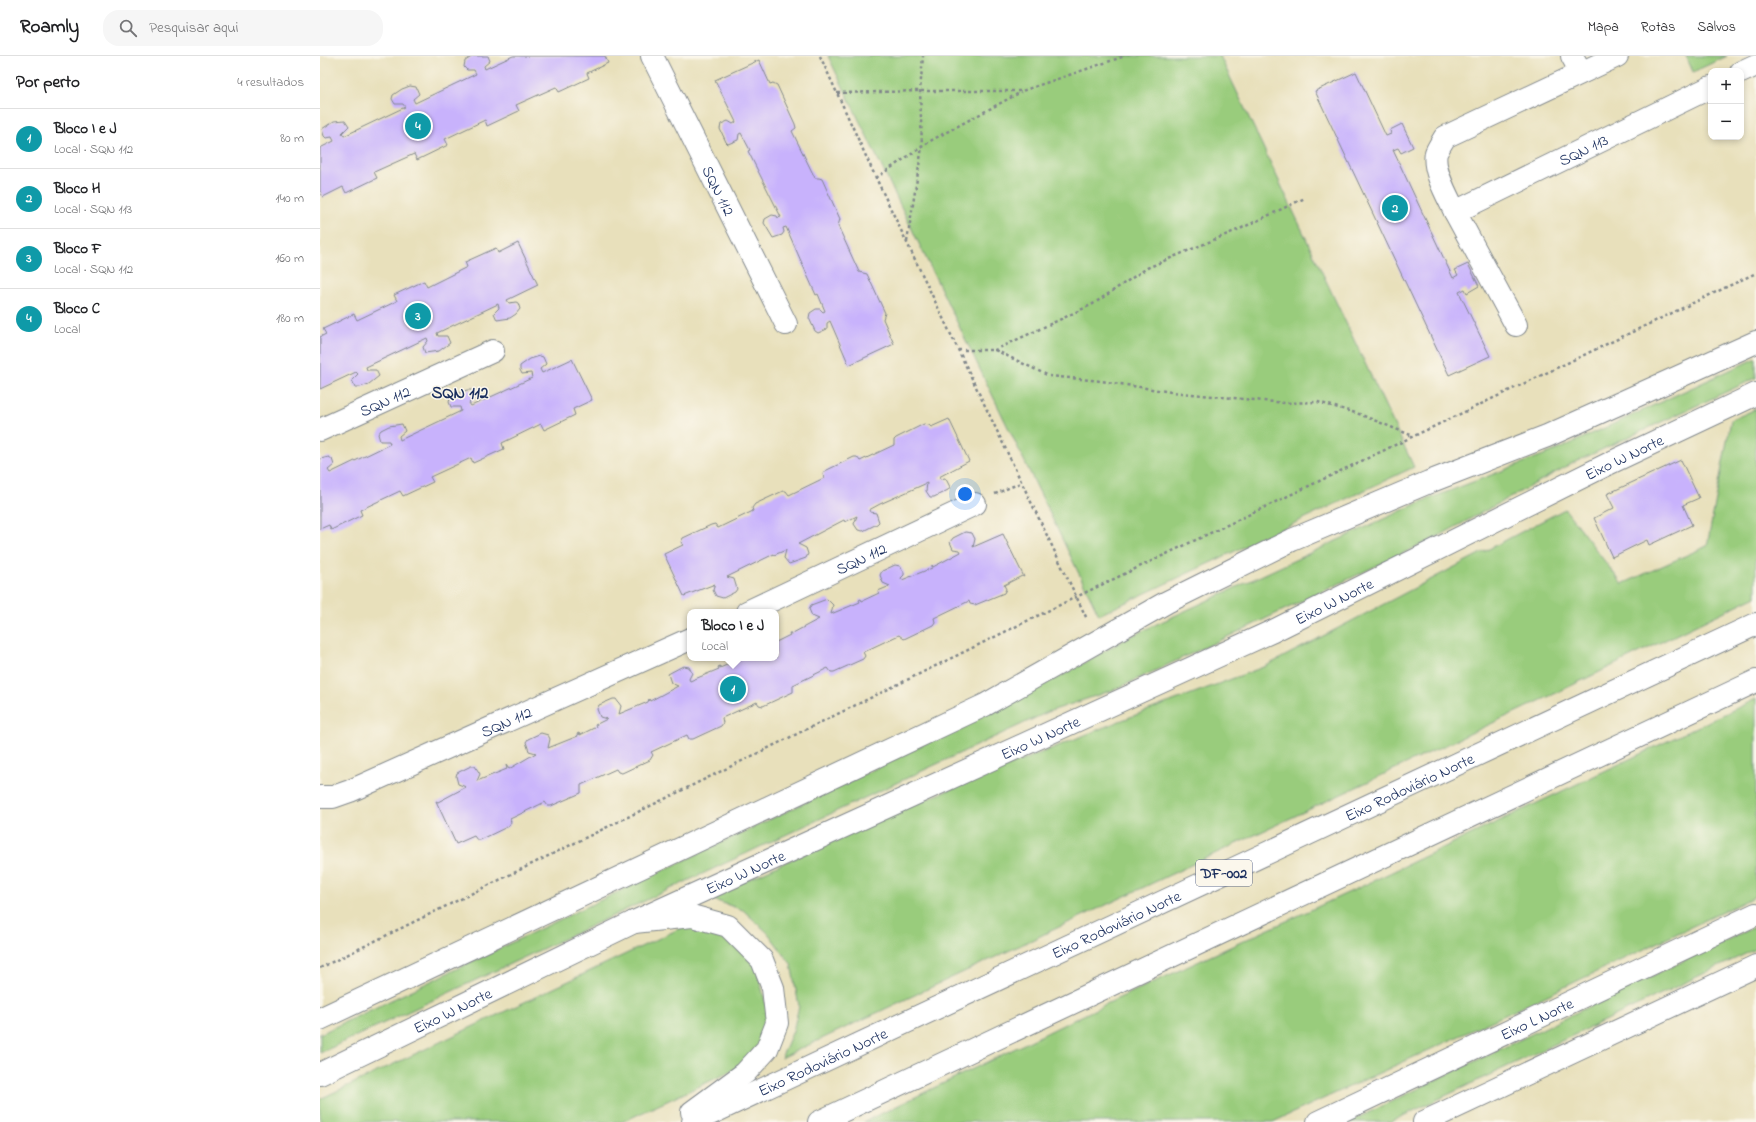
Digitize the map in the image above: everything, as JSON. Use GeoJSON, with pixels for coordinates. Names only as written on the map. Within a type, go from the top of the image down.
{"type":"FeatureCollection","features":[{"type":"Feature","properties":{"kind":"main road","name":"SQN 112"},"geometry":{"type":"LineString","coordinates":[[652,56],[786,324]]}},
{"type":"Feature","properties":{"kind":"main road"},"geometry":{"type":"LineString","coordinates":[[1516,325],[1455,212],[1441,182],[1437,167],[1436,154],[1445,137],[1576,64],[1616,56]]}},
{"type":"Feature","properties":{"kind":"main road"},"geometry":{"type":"LineString","coordinates":[[1744,71],[1756,65]]}},
{"type":"Feature","properties":{"kind":"main road","name":"SQN 113"},"geometry":{"type":"LineString","coordinates":[[1455,212],[1708,88]]}},
{"type":"Feature","properties":{"kind":"main road"},"geometry":{"type":"LineString","coordinates":[[326,1013],[985,705],[1167,602],[1292,540],[1429,482],[1547,436],[1756,342]]}},
{"type":"Feature","properties":{"kind":"main road","name":"SQN 112"},"geometry":{"type":"LineString","coordinates":[[320,430],[493,351]]}},
{"type":"Feature","properties":{"kind":"main road","name":"Eixo W Norte"},"geometry":{"type":"LineString","coordinates":[[320,1074],[634,922],[1273,631],[1610,463],[1756,394]]}},
{"type":"Feature","properties":{"kind":"main road","name":"SQN 112"},"geometry":{"type":"LineString","coordinates":[[753,609],[975,504]]}},
{"type":"Feature","properties":{"kind":"main road","name":"Eixo Rodoviário Norte"},"geometry":{"type":"LineString","coordinates":[[693,1122],[1756,624]]}},
{"type":"Feature","properties":{"kind":"main road","name":"SQN 112"},"geometry":{"type":"LineString","coordinates":[[320,797],[333,797],[350,791],[687,640]]}},
{"type":"Feature","properties":{"kind":"main road"},"geometry":{"type":"LineString","coordinates":[[819,1122],[1756,681]]}},
{"type":"Feature","properties":{"kind":"main road","name":"Eixo L Norte"},"geometry":{"type":"LineString","coordinates":[[1318,1122],[1756,914]]}},
{"type":"Feature","properties":{"kind":"main road"},"geometry":{"type":"LineString","coordinates":[[634,922],[692,916],[728,926],[762,960],[773,988],[777,1023],[767,1048],[745,1073],[679,1122]]}},
{"type":"Feature","properties":{"kind":"main road"},"geometry":{"type":"LineString","coordinates":[[1424,1122],[1756,966]]}},
{"type":"Feature","properties":{"kind":"path"},"geometry":{"type":"LineString","coordinates":[[820,56],[906,243],[1098,641]]}},
{"type":"Feature","properties":{"kind":"path"},"geometry":{"type":"LineString","coordinates":[[906,243],[922,147],[920,91],[923,56]]}},
{"type":"Feature","properties":{"kind":"path"},"geometry":{"type":"LineString","coordinates":[[876,178],[922,147],[1022,91],[1125,56]]}},
{"type":"Feature","properties":{"kind":"path"},"geometry":{"type":"LineString","coordinates":[[837,93],[1022,91]]}},
{"type":"Feature","properties":{"kind":"path"},"geometry":{"type":"LineString","coordinates":[[958,350],[995,350],[1093,304],[1147,268],[1242,228],[1305,198]]}},
{"type":"Feature","properties":{"kind":"path"},"geometry":{"type":"LineString","coordinates":[[320,968],[1076,597],[1756,273]]}},
{"type":"Feature","properties":{"kind":"path"},"geometry":{"type":"LineString","coordinates":[[995,350],[1049,376],[1101,381],[1171,392],[1270,402],[1318,402],[1359,414],[1413,436]]}},
{"type":"Feature","properties":{"kind":"green space"},"geometry":{"type":"Polygon","coordinates":[[[828,56],[1220,56],[1414,467],[1099,615],[828,56]]]}},
{"type":"Feature","properties":{"kind":"green space"},"geometry":{"type":"Polygon","coordinates":[[[1686,56],[1727,56],[1693,72],[1686,56]]]}},
{"type":"Feature","properties":{"kind":"green space"},"geometry":{"type":"Polygon","coordinates":[[[1756,358],[1756,378],[1573,463],[1437,537],[1116,689],[1048,712],[320,1053],[320,1034],[838,787],[1065,674],[1131,636],[1418,503],[1559,449],[1756,358]]]}},
{"type":"Feature","properties":{"kind":"green space"},"geometry":{"type":"Polygon","coordinates":[[[1756,409],[1756,596],[1550,696],[781,1058],[793,1031],[799,1006],[791,964],[768,933],[743,910],[708,898],[895,812],[1117,722],[1266,666],[1565,509],[1622,584],[1707,546],[1731,420],[1756,409]]]}},
{"type":"Feature","properties":{"kind":"green space"},"geometry":{"type":"Polygon","coordinates":[[[1756,699],[1756,896],[1533,1002],[1273,1122],[864,1122],[1104,1005],[1354,890],[1756,699]]]}},
{"type":"Feature","properties":{"kind":"green space"},"geometry":{"type":"Polygon","coordinates":[[[685,926],[723,932],[755,961],[769,1017],[759,1044],[736,1069],[622,1122],[320,1122],[320,1099],[685,926]]]}},
{"type":"Feature","properties":{"kind":"green space"},"geometry":{"type":"Polygon","coordinates":[[[1756,926],[1756,949],[1390,1122],[1349,1122],[1756,926]]]}},
{"type":"Feature","properties":{"kind":"building"},"geometry":{"type":"Polygon","coordinates":[[[473,56],[488,56],[490,61],[484,66],[485,69],[513,56],[605,56],[608,63],[587,73],[589,78],[559,92],[556,87],[516,105],[519,111],[487,126],[485,120],[445,139],[448,145],[417,160],[414,154],[374,172],[377,178],[346,193],[343,187],[323,197],[320,191],[320,148],[334,141],[332,137],[326,138],[324,136],[322,129],[334,121],[345,120],[349,126],[342,133],[344,136],[405,107],[403,104],[395,104],[392,99],[393,95],[402,89],[410,86],[416,87],[419,94],[413,99],[415,103],[476,74],[474,70],[467,70],[464,67],[465,61],[473,56]]]}},
{"type":"Feature","properties":{"kind":"building"},"geometry":{"type":"Polygon","coordinates":[[[759,60],[770,84],[773,83],[777,85],[795,124],[796,128],[792,131],[815,178],[822,179],[840,219],[838,226],[859,272],[867,274],[885,313],[883,319],[894,344],[849,365],[830,321],[827,323],[827,329],[818,333],[815,331],[809,318],[810,313],[816,309],[820,309],[823,312],[825,311],[818,294],[816,295],[786,227],[783,228],[784,232],[782,235],[773,238],[764,223],[765,219],[772,215],[777,216],[778,218],[781,217],[748,151],[750,150],[741,133],[739,134],[738,140],[728,144],[720,129],[721,124],[728,121],[733,124],[736,122],[715,80],[759,60]]]}},
{"type":"Feature","properties":{"kind":"building"},"geometry":{"type":"Polygon","coordinates":[[[1356,72],[1386,136],[1391,134],[1390,130],[1402,124],[1413,147],[1401,153],[1398,148],[1393,150],[1453,278],[1458,275],[1455,270],[1468,264],[1479,286],[1467,293],[1465,289],[1459,292],[1490,356],[1449,375],[1315,91],[1356,72]]]}},
{"type":"Feature","properties":{"kind":"building"},"geometry":{"type":"Polygon","coordinates":[[[518,243],[538,285],[507,300],[509,303],[518,303],[520,309],[516,314],[510,318],[497,320],[494,313],[499,308],[498,304],[437,333],[438,336],[447,336],[450,343],[439,351],[425,353],[423,347],[428,341],[427,338],[366,367],[367,370],[376,370],[379,376],[369,384],[355,387],[352,380],[358,374],[356,372],[320,389],[320,337],[326,334],[323,329],[354,314],[357,320],[397,301],[394,295],[424,281],[427,287],[467,267],[465,262],[496,248],[498,253],[518,243]]]}},
{"type":"Feature","properties":{"kind":"building"},"geometry":{"type":"Polygon","coordinates":[[[540,356],[543,357],[546,364],[540,369],[542,373],[572,359],[592,400],[573,409],[575,415],[544,430],[541,424],[502,443],[504,449],[473,463],[471,458],[430,477],[433,482],[403,496],[400,491],[360,510],[362,515],[331,530],[329,525],[320,529],[320,459],[329,457],[332,459],[334,465],[328,470],[330,473],[390,444],[389,441],[380,441],[378,434],[381,430],[389,426],[402,424],[405,431],[399,436],[400,440],[461,411],[460,407],[451,407],[449,402],[450,399],[459,393],[472,390],[475,398],[469,403],[471,406],[532,378],[531,373],[522,374],[520,366],[530,359],[540,356]]]}},
{"type":"Feature","properties":{"kind":"building"},"geometry":{"type":"Polygon","coordinates":[[[949,419],[969,461],[939,477],[940,479],[945,478],[950,487],[948,490],[934,497],[930,497],[926,491],[927,483],[880,504],[869,510],[870,512],[876,513],[879,522],[863,531],[858,530],[854,524],[857,516],[845,522],[844,520],[798,544],[806,548],[808,554],[806,558],[789,564],[784,558],[786,550],[774,554],[727,577],[734,579],[737,589],[735,592],[723,598],[716,596],[713,590],[715,584],[684,596],[664,554],[683,545],[681,542],[683,538],[711,525],[715,524],[718,528],[753,511],[752,508],[755,504],[783,491],[786,491],[789,495],[824,478],[823,474],[825,471],[854,457],[857,457],[860,461],[894,445],[894,440],[896,438],[924,424],[931,427],[949,419]]]}},
{"type":"Feature","properties":{"kind":"building"},"geometry":{"type":"Polygon","coordinates":[[[1681,460],[1699,498],[1683,505],[1692,525],[1649,545],[1647,540],[1612,557],[1594,518],[1614,508],[1607,494],[1681,460]]]}},
{"type":"Feature","properties":{"kind":"building"},"geometry":{"type":"Polygon","coordinates":[[[965,532],[972,533],[975,539],[973,547],[1003,534],[1024,577],[1022,576],[1004,585],[1006,589],[1004,593],[975,605],[970,604],[969,601],[934,618],[935,622],[933,625],[904,639],[899,635],[863,652],[865,656],[863,659],[834,672],[831,672],[828,668],[793,685],[793,692],[763,706],[759,705],[757,702],[722,718],[723,723],[721,726],[693,739],[689,739],[687,735],[651,752],[653,755],[650,760],[622,773],[618,772],[616,769],[581,785],[581,793],[551,806],[548,806],[545,802],[510,819],[511,822],[509,826],[480,840],[477,840],[474,836],[456,844],[436,801],[438,802],[466,787],[458,784],[456,776],[457,773],[471,766],[475,766],[480,774],[477,781],[507,769],[506,765],[509,769],[536,753],[529,751],[526,742],[528,739],[541,733],[548,735],[550,739],[548,748],[578,736],[577,734],[579,733],[580,735],[596,727],[595,725],[607,719],[600,717],[597,709],[599,705],[616,699],[621,706],[619,714],[648,702],[649,699],[650,701],[678,686],[671,683],[668,674],[683,666],[689,667],[692,673],[689,679],[690,681],[719,669],[718,667],[720,666],[720,668],[736,661],[779,661],[779,640],[790,635],[789,633],[791,634],[819,619],[812,616],[809,609],[811,605],[827,599],[833,605],[831,614],[860,602],[859,600],[861,599],[862,601],[879,593],[878,591],[890,586],[883,583],[880,575],[882,571],[895,565],[900,566],[904,572],[904,575],[901,578],[902,580],[932,568],[932,565],[933,567],[961,552],[960,550],[953,549],[950,542],[953,538],[965,532]]]}},
{"type":"Feature","properties":{"kind":"place","name":"Bloco C"},"geometry":{"type":"Point","coordinates":[418,126]}},
{"type":"Feature","properties":{"kind":"place","name":"Bloco H"},"geometry":{"type":"Point","coordinates":[1395,208]}},
{"type":"Feature","properties":{"kind":"place","name":"Bloco F"},"geometry":{"type":"Point","coordinates":[418,316]}},
{"type":"Feature","properties":{"kind":"place","name":"Bloco I e J"},"geometry":{"type":"Point","coordinates":[733,689]}},
{"type":"Feature","properties":{"kind":"district","name":"SQN 112"},"geometry":{"type":"Point","coordinates":[460,392]}}]}
